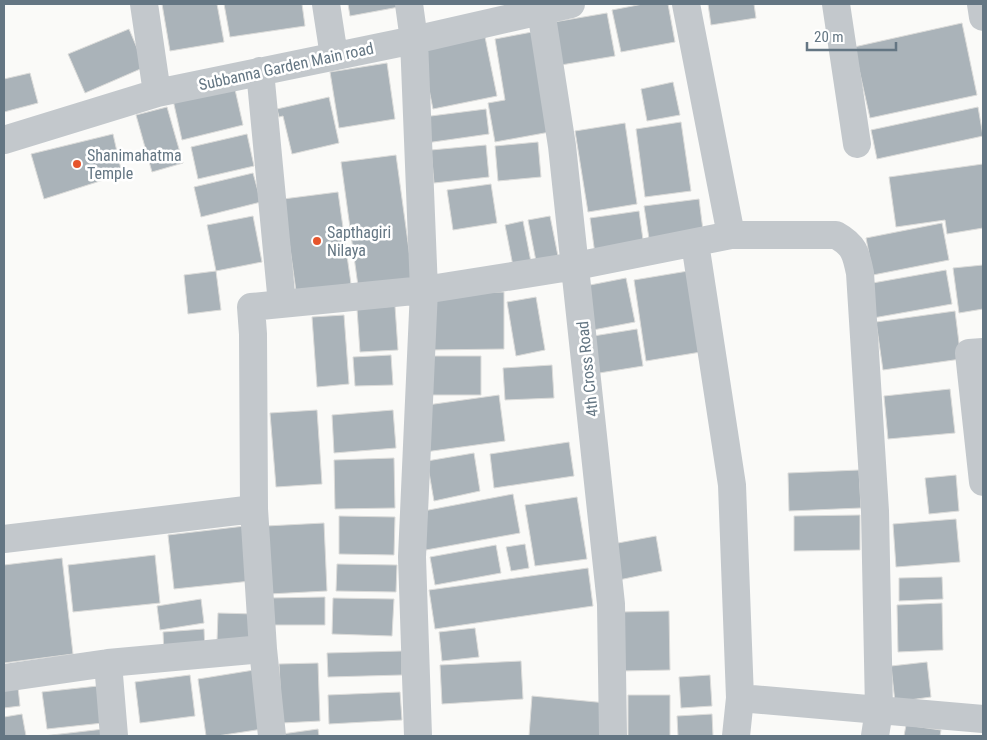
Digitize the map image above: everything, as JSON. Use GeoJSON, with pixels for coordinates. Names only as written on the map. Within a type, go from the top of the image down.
{"type":"FeatureCollection","features":[{"type":"Feature","properties":{"kind":"street"},"geometry":{"type":"LineString","coordinates":[[144,4],[157,93]]}},
{"type":"Feature","properties":{"kind":"street"},"geometry":{"type":"LineString","coordinates":[[326,4],[334,56]]}},
{"type":"Feature","properties":{"kind":"street"},"geometry":{"type":"LineString","coordinates":[[410,4],[414,40],[424,290],[412,557],[418,736]]}},
{"type":"Feature","properties":{"kind":"street","name":"Subbanna Garden Main road"},"geometry":{"type":"LineString","coordinates":[[4,140],[157,93],[414,40],[541,8],[571,4]]}},
{"type":"Feature","properties":{"kind":"street"},"geometry":{"type":"LineString","coordinates":[[686,4],[731,235]]}},
{"type":"Feature","properties":{"kind":"street"},"geometry":{"type":"LineString","coordinates":[[836,4],[858,144]]}},
{"type":"Feature","properties":{"kind":"street"},"geometry":{"type":"LineString","coordinates":[[980,4],[983,17]]}},
{"type":"Feature","properties":{"kind":"street","name":"4th Cross Road"},"geometry":{"type":"LineString","coordinates":[[541,8],[562,146],[611,604],[613,736]]}},
{"type":"Feature","properties":{"kind":"street"},"geometry":{"type":"LineString","coordinates":[[260,71],[282,304]]}},
{"type":"Feature","properties":{"kind":"street"},"geometry":{"type":"LineString","coordinates":[[272,736],[263,649],[254,509],[253,334],[251,307],[424,290],[576,266],[731,235],[836,235],[846,240],[856,253],[860,273],[875,511],[879,710],[875,736]]}},
{"type":"Feature","properties":{"kind":"street"},"geometry":{"type":"LineString","coordinates":[[695,243],[732,485],[740,698],[736,736]]}},
{"type":"Feature","properties":{"kind":"street"},"geometry":{"type":"LineString","coordinates":[[983,352],[969,353],[983,482]]}},
{"type":"Feature","properties":{"kind":"street"},"geometry":{"type":"LineString","coordinates":[[4,539],[254,509]]}},
{"type":"Feature","properties":{"kind":"street"},"geometry":{"type":"LineString","coordinates":[[4,678],[108,663],[263,649]]}},
{"type":"Feature","properties":{"kind":"street"},"geometry":{"type":"LineString","coordinates":[[108,663],[114,736]]}},
{"type":"Feature","properties":{"kind":"street"},"geometry":{"type":"LineString","coordinates":[[740,698],[983,719]]}},
{"type":"Feature","properties":{"kind":"building"},"geometry":{"type":"Polygon","coordinates":[[[162,4],[217,4],[224,42],[170,51],[162,4]]]}},
{"type":"Feature","properties":{"kind":"building"},"geometry":{"type":"Polygon","coordinates":[[[224,4],[302,4],[305,26],[230,37],[224,4]]]}},
{"type":"Feature","properties":{"kind":"building"},"geometry":{"type":"Polygon","coordinates":[[[348,4],[398,4],[399,7],[350,16],[348,4]]]}},
{"type":"Feature","properties":{"kind":"building"},"geometry":{"type":"Polygon","coordinates":[[[643,4],[668,4],[675,42],[621,52],[612,10],[643,4]]]}},
{"type":"Feature","properties":{"kind":"building"},"geometry":{"type":"Polygon","coordinates":[[[708,4],[754,4],[756,18],[711,25],[708,4]]]}},
{"type":"Feature","properties":{"kind":"building"},"geometry":{"type":"Polygon","coordinates":[[[607,13],[615,56],[561,65],[554,22],[607,13]]]}},
{"type":"Feature","properties":{"kind":"building"},"geometry":{"type":"Polygon","coordinates":[[[962,23],[977,95],[870,118],[854,47],[962,23]]]}},
{"type":"Feature","properties":{"kind":"building"},"geometry":{"type":"Polygon","coordinates":[[[129,29],[145,67],[85,93],[68,54],[129,29]]]}},
{"type":"Feature","properties":{"kind":"building"},"geometry":{"type":"Polygon","coordinates":[[[532,32],[550,132],[495,142],[488,103],[505,100],[495,39],[532,32]]]}},
{"type":"Feature","properties":{"kind":"building"},"geometry":{"type":"Polygon","coordinates":[[[485,37],[497,96],[433,109],[421,50],[485,37]]]}},
{"type":"Feature","properties":{"kind":"building"},"geometry":{"type":"Polygon","coordinates":[[[387,63],[395,119],[339,128],[330,72],[387,63]]]}},
{"type":"Feature","properties":{"kind":"building"},"geometry":{"type":"Polygon","coordinates":[[[30,73],[38,103],[4,112],[4,79],[30,73]]]}},
{"type":"Feature","properties":{"kind":"building"},"geometry":{"type":"Polygon","coordinates":[[[673,82],[680,115],[647,121],[641,89],[673,82]]]}},
{"type":"Feature","properties":{"kind":"building"},"geometry":{"type":"Polygon","coordinates":[[[234,85],[243,125],[182,140],[173,100],[234,85]]]}},
{"type":"Feature","properties":{"kind":"building"},"geometry":{"type":"Polygon","coordinates":[[[329,97],[339,143],[292,154],[283,116],[279,117],[277,109],[329,97]]]}},
{"type":"Feature","properties":{"kind":"building"},"geometry":{"type":"Polygon","coordinates":[[[167,107],[183,163],[152,172],[136,115],[167,107]]]}},
{"type":"Feature","properties":{"kind":"building"},"geometry":{"type":"Polygon","coordinates":[[[978,107],[983,136],[877,159],[871,130],[978,107]]]}},
{"type":"Feature","properties":{"kind":"building"},"geometry":{"type":"Polygon","coordinates":[[[486,109],[489,134],[426,143],[423,117],[486,109]]]}},
{"type":"Feature","properties":{"kind":"building"},"geometry":{"type":"Polygon","coordinates":[[[681,122],[691,191],[645,197],[636,129],[681,122]]]}},
{"type":"Feature","properties":{"kind":"building"},"geometry":{"type":"Polygon","coordinates":[[[625,123],[637,204],[588,212],[575,131],[625,123]]]}},
{"type":"Feature","properties":{"kind":"building","name":"Shanimahatma Temple"},"geometry":{"type":"Polygon","coordinates":[[[113,134],[122,174],[44,199],[31,154],[113,134]]]}},
{"type":"Feature","properties":{"kind":"building"},"geometry":{"type":"Polygon","coordinates":[[[247,134],[254,166],[198,179],[191,147],[247,134]]]}},
{"type":"Feature","properties":{"kind":"building"},"geometry":{"type":"Polygon","coordinates":[[[538,142],[541,177],[498,181],[495,146],[538,142]]]}},
{"type":"Feature","properties":{"kind":"building"},"geometry":{"type":"Polygon","coordinates":[[[486,145],[489,177],[434,183],[431,150],[486,145]]]}},
{"type":"Feature","properties":{"kind":"building"},"geometry":{"type":"Polygon","coordinates":[[[396,155],[413,279],[358,286],[341,162],[396,155]]]}},
{"type":"Feature","properties":{"kind":"building"},"geometry":{"type":"Polygon","coordinates":[[[983,164],[983,228],[947,234],[945,220],[896,227],[889,177],[983,164]]]}},
{"type":"Feature","properties":{"kind":"building"},"geometry":{"type":"Polygon","coordinates":[[[253,173],[261,202],[201,217],[194,187],[253,173]]]}},
{"type":"Feature","properties":{"kind":"building"},"geometry":{"type":"Polygon","coordinates":[[[491,184],[497,223],[453,230],[447,190],[491,184]]]}},
{"type":"Feature","properties":{"kind":"building","name":"Sapthagiri Nilaya"},"geometry":{"type":"Polygon","coordinates":[[[338,192],[351,284],[296,291],[283,199],[338,192]]]}},
{"type":"Feature","properties":{"kind":"building"},"geometry":{"type":"Polygon","coordinates":[[[699,199],[704,238],[650,245],[644,206],[699,199]]]}},
{"type":"Feature","properties":{"kind":"building"},"geometry":{"type":"Polygon","coordinates":[[[639,211],[644,247],[595,254],[590,218],[639,211]]]}},
{"type":"Feature","properties":{"kind":"building"},"geometry":{"type":"Polygon","coordinates":[[[253,216],[262,262],[216,271],[207,225],[253,216]]]}},
{"type":"Feature","properties":{"kind":"building"},"geometry":{"type":"Polygon","coordinates":[[[550,216],[558,256],[536,261],[528,220],[550,216]]]}},
{"type":"Feature","properties":{"kind":"building"},"geometry":{"type":"Polygon","coordinates":[[[523,221],[531,262],[513,266],[505,225],[523,221]]]}},
{"type":"Feature","properties":{"kind":"building"},"geometry":{"type":"Polygon","coordinates":[[[942,223],[949,260],[873,275],[866,238],[942,223]]]}},
{"type":"Feature","properties":{"kind":"building"},"geometry":{"type":"Polygon","coordinates":[[[983,265],[983,309],[959,313],[953,268],[983,265]]]}},
{"type":"Feature","properties":{"kind":"building"},"geometry":{"type":"Polygon","coordinates":[[[946,270],[952,304],[873,318],[867,284],[946,270]]]}},
{"type":"Feature","properties":{"kind":"building"},"geometry":{"type":"Polygon","coordinates":[[[216,271],[221,310],[188,314],[184,275],[216,271]]]}},
{"type":"Feature","properties":{"kind":"building"},"geometry":{"type":"Polygon","coordinates":[[[688,271],[701,352],[646,361],[634,280],[688,271]]]}},
{"type":"Feature","properties":{"kind":"building"},"geometry":{"type":"Polygon","coordinates":[[[626,278],[635,322],[593,330],[585,286],[626,278]]]}},
{"type":"Feature","properties":{"kind":"building"},"geometry":{"type":"Polygon","coordinates":[[[504,292],[504,349],[428,350],[428,293],[504,292]]]}},
{"type":"Feature","properties":{"kind":"building"},"geometry":{"type":"Polygon","coordinates":[[[536,297],[545,350],[516,356],[507,302],[536,297]]]}},
{"type":"Feature","properties":{"kind":"building"},"geometry":{"type":"Polygon","coordinates":[[[395,306],[398,350],[360,352],[357,309],[395,306]]]}},
{"type":"Feature","properties":{"kind":"building"},"geometry":{"type":"Polygon","coordinates":[[[955,311],[961,359],[883,370],[876,322],[955,311]]]}},
{"type":"Feature","properties":{"kind":"building"},"geometry":{"type":"Polygon","coordinates":[[[344,315],[349,384],[317,387],[312,317],[344,315]]]}},
{"type":"Feature","properties":{"kind":"building"},"geometry":{"type":"Polygon","coordinates":[[[637,329],[643,366],[593,374],[587,337],[637,329]]]}},
{"type":"Feature","properties":{"kind":"building"},"geometry":{"type":"Polygon","coordinates":[[[391,355],[393,385],[355,386],[353,357],[391,355]]]}},
{"type":"Feature","properties":{"kind":"building"},"geometry":{"type":"Polygon","coordinates":[[[429,356],[481,356],[481,395],[429,395],[429,356]]]}},
{"type":"Feature","properties":{"kind":"building"},"geometry":{"type":"Polygon","coordinates":[[[552,365],[554,398],[505,400],[503,368],[552,365]]]}},
{"type":"Feature","properties":{"kind":"building"},"geometry":{"type":"Polygon","coordinates":[[[950,389],[955,433],[888,439],[884,396],[950,389]]]}},
{"type":"Feature","properties":{"kind":"building"},"geometry":{"type":"Polygon","coordinates":[[[499,395],[505,441],[425,452],[420,406],[499,395]]]}},
{"type":"Feature","properties":{"kind":"building"},"geometry":{"type":"Polygon","coordinates":[[[317,410],[322,484],[276,487],[270,413],[317,410]]]}},
{"type":"Feature","properties":{"kind":"building"},"geometry":{"type":"Polygon","coordinates":[[[393,410],[396,448],[334,453],[332,415],[393,410]]]}},
{"type":"Feature","properties":{"kind":"building"},"geometry":{"type":"Polygon","coordinates":[[[569,442],[574,476],[494,488],[490,454],[569,442]]]}},
{"type":"Feature","properties":{"kind":"building"},"geometry":{"type":"Polygon","coordinates":[[[474,453],[480,491],[434,501],[427,461],[474,453]]]}},
{"type":"Feature","properties":{"kind":"building"},"geometry":{"type":"Polygon","coordinates":[[[394,458],[395,508],[335,509],[334,460],[394,458]]]}},
{"type":"Feature","properties":{"kind":"building"},"geometry":{"type":"Polygon","coordinates":[[[859,470],[861,508],[789,511],[788,473],[859,470]]]}},
{"type":"Feature","properties":{"kind":"building"},"geometry":{"type":"Polygon","coordinates":[[[956,475],[959,511],[929,514],[925,478],[956,475]]]}},
{"type":"Feature","properties":{"kind":"building"},"geometry":{"type":"Polygon","coordinates":[[[513,494],[520,533],[426,550],[418,512],[513,494]]]}},
{"type":"Feature","properties":{"kind":"building"},"geometry":{"type":"Polygon","coordinates":[[[577,497],[587,559],[535,566],[525,505],[577,497]]]}},
{"type":"Feature","properties":{"kind":"building"},"geometry":{"type":"Polygon","coordinates":[[[860,515],[860,550],[794,551],[794,516],[860,515]]]}},
{"type":"Feature","properties":{"kind":"building"},"geometry":{"type":"Polygon","coordinates":[[[339,516],[395,517],[394,555],[339,554],[339,516]]]}},
{"type":"Feature","properties":{"kind":"building"},"geometry":{"type":"Polygon","coordinates":[[[956,519],[960,562],[896,567],[893,524],[956,519]]]}},
{"type":"Feature","properties":{"kind":"building"},"geometry":{"type":"Polygon","coordinates":[[[324,523],[327,591],[269,594],[266,526],[324,523]]]}},
{"type":"Feature","properties":{"kind":"building"},"geometry":{"type":"Polygon","coordinates":[[[245,526],[251,581],[174,589],[168,535],[245,526]]]}},
{"type":"Feature","properties":{"kind":"building"},"geometry":{"type":"Polygon","coordinates":[[[656,536],[662,571],[614,581],[607,545],[656,536]]]}},
{"type":"Feature","properties":{"kind":"building"},"geometry":{"type":"Polygon","coordinates":[[[525,544],[529,568],[511,571],[506,547],[525,544]]]}},
{"type":"Feature","properties":{"kind":"building"},"geometry":{"type":"Polygon","coordinates":[[[496,545],[501,573],[435,585],[430,557],[496,545]]]}},
{"type":"Feature","properties":{"kind":"building"},"geometry":{"type":"Polygon","coordinates":[[[155,555],[160,603],[73,612],[68,565],[155,555]]]}},
{"type":"Feature","properties":{"kind":"building"},"geometry":{"type":"Polygon","coordinates":[[[62,558],[73,654],[4,663],[4,565],[62,558]]]}},
{"type":"Feature","properties":{"kind":"building"},"geometry":{"type":"Polygon","coordinates":[[[337,564],[397,565],[396,592],[336,591],[337,564]]]}},
{"type":"Feature","properties":{"kind":"building"},"geometry":{"type":"Polygon","coordinates":[[[588,568],[593,606],[435,629],[429,590],[588,568]]]}},
{"type":"Feature","properties":{"kind":"building"},"geometry":{"type":"Polygon","coordinates":[[[942,577],[943,599],[899,601],[899,578],[942,577]]]}},
{"type":"Feature","properties":{"kind":"building"},"geometry":{"type":"Polygon","coordinates":[[[325,597],[325,625],[268,625],[268,598],[325,597]]]}},
{"type":"Feature","properties":{"kind":"building"},"geometry":{"type":"Polygon","coordinates":[[[333,598],[394,599],[392,636],[332,634],[333,598]]]}},
{"type":"Feature","properties":{"kind":"building"},"geometry":{"type":"Polygon","coordinates":[[[201,599],[204,623],[160,630],[157,606],[201,599]]]}},
{"type":"Feature","properties":{"kind":"building"},"geometry":{"type":"Polygon","coordinates":[[[942,603],[943,650],[898,652],[897,605],[942,603]]]}},
{"type":"Feature","properties":{"kind":"building"},"geometry":{"type":"Polygon","coordinates":[[[669,611],[670,670],[621,671],[620,612],[669,611]]]}},
{"type":"Feature","properties":{"kind":"building"},"geometry":{"type":"Polygon","coordinates":[[[218,613],[255,614],[254,643],[217,641],[218,613]]]}},
{"type":"Feature","properties":{"kind":"building"},"geometry":{"type":"Polygon","coordinates":[[[475,628],[479,657],[442,661],[439,632],[475,628]]]}},
{"type":"Feature","properties":{"kind":"building"},"geometry":{"type":"Polygon","coordinates":[[[204,629],[205,651],[164,654],[163,632],[204,629]]]}},
{"type":"Feature","properties":{"kind":"building"},"geometry":{"type":"Polygon","coordinates":[[[402,651],[402,675],[328,677],[327,653],[402,651]]]}},
{"type":"Feature","properties":{"kind":"building"},"geometry":{"type":"Polygon","coordinates":[[[521,661],[523,699],[442,704],[440,665],[521,661]]]}},
{"type":"Feature","properties":{"kind":"building"},"geometry":{"type":"Polygon","coordinates":[[[927,662],[931,697],[895,702],[891,666],[927,662]]]}},
{"type":"Feature","properties":{"kind":"building"},"geometry":{"type":"Polygon","coordinates":[[[318,663],[320,721],[282,723],[279,664],[318,663]]]}},
{"type":"Feature","properties":{"kind":"building"},"geometry":{"type":"Polygon","coordinates":[[[254,670],[263,729],[206,736],[198,679],[254,670]]]}},
{"type":"Feature","properties":{"kind":"building"},"geometry":{"type":"Polygon","coordinates":[[[190,675],[195,716],[140,723],[135,682],[190,675]]]}},
{"type":"Feature","properties":{"kind":"building"},"geometry":{"type":"Polygon","coordinates":[[[710,675],[712,706],[681,708],[679,677],[710,675]]]}},
{"type":"Feature","properties":{"kind":"building"},"geometry":{"type":"Polygon","coordinates":[[[98,686],[103,723],[47,729],[42,692],[98,686]]]}},
{"type":"Feature","properties":{"kind":"building"},"geometry":{"type":"Polygon","coordinates":[[[18,687],[20,706],[4,708],[4,689],[18,687]]]}},
{"type":"Feature","properties":{"kind":"building"},"geometry":{"type":"Polygon","coordinates":[[[400,692],[402,720],[329,724],[328,695],[400,692]]]}},
{"type":"Feature","properties":{"kind":"building"},"geometry":{"type":"Polygon","coordinates":[[[628,695],[670,695],[670,736],[628,736],[628,695]]]}},
{"type":"Feature","properties":{"kind":"building"},"geometry":{"type":"Polygon","coordinates":[[[532,696],[607,703],[604,736],[529,736],[532,696]]]}},
{"type":"Feature","properties":{"kind":"building"},"geometry":{"type":"Polygon","coordinates":[[[22,714],[26,736],[4,736],[4,717],[22,714]]]}},
{"type":"Feature","properties":{"kind":"building"},"geometry":{"type":"Polygon","coordinates":[[[712,714],[713,736],[678,736],[677,716],[712,714]]]}},
{"type":"Feature","properties":{"kind":"building"},"geometry":{"type":"Polygon","coordinates":[[[906,725],[941,730],[940,736],[904,736],[906,725]]]}},
{"type":"Feature","properties":{"kind":"building"},"geometry":{"type":"Polygon","coordinates":[[[104,729],[104,736],[43,736],[104,729]]]}},
{"type":"Feature","properties":{"kind":"building"},"geometry":{"type":"Polygon","coordinates":[[[318,729],[319,736],[282,736],[282,734],[318,729]]]}},
{"type":"Feature","properties":{"kind":"place","name":"Shanimahatma Temple"},"geometry":{"type":"Point","coordinates":[77,164]}},
{"type":"Feature","properties":{"kind":"place","name":"Sapthagiri Nilaya"},"geometry":{"type":"Point","coordinates":[317,241]}}]}
